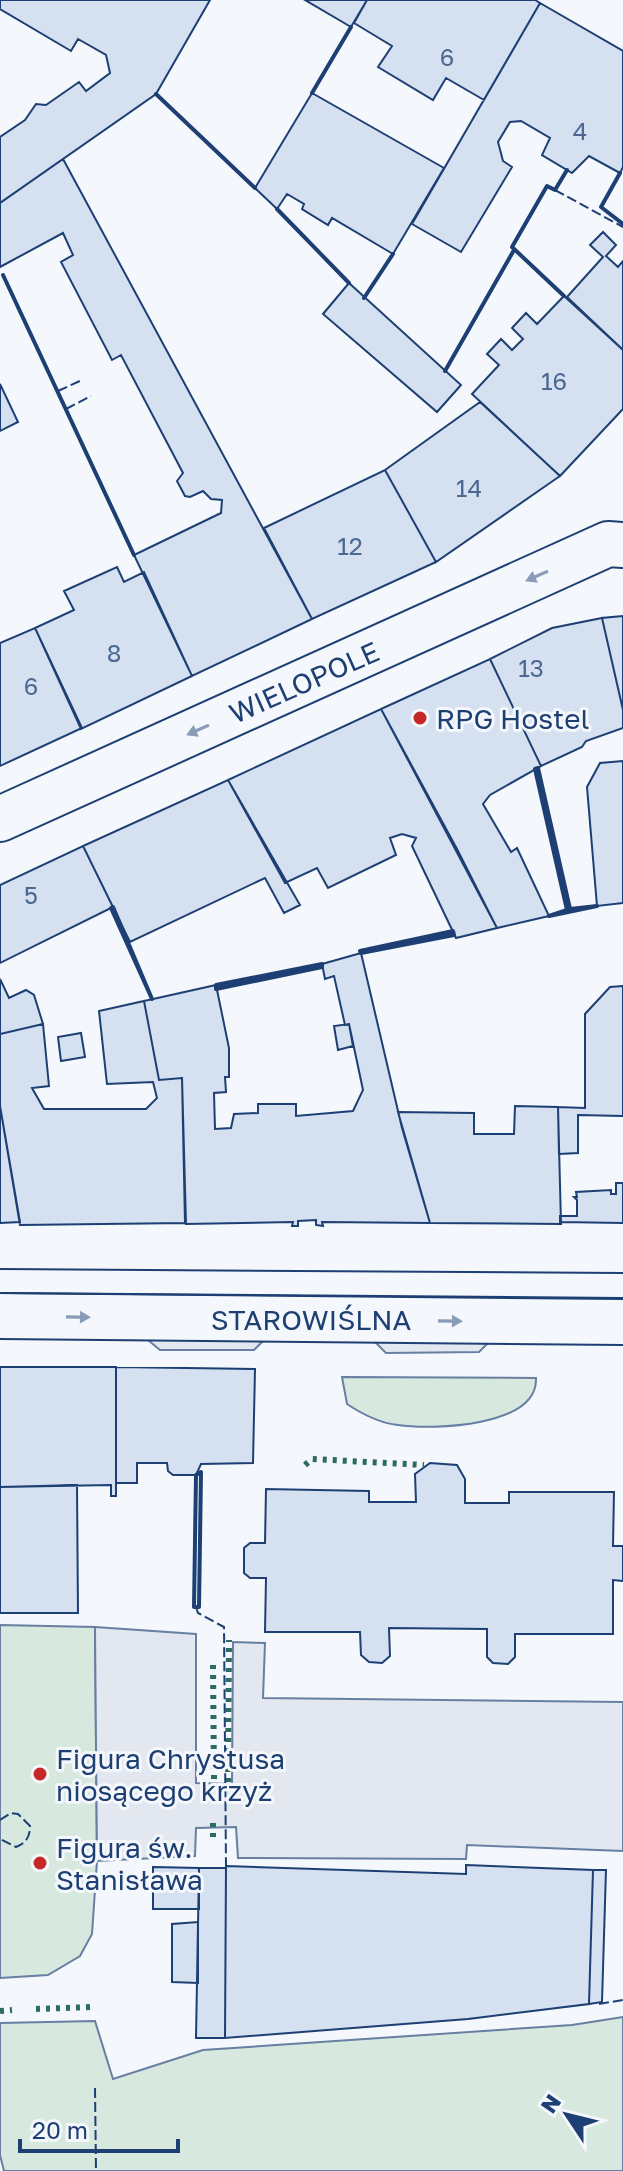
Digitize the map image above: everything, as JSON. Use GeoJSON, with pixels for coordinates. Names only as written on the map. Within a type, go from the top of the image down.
{"type":"FeatureCollection","features":[{"type":"Feature","properties":{"kind":"street","name":"WIELOPOLE"},"geometry":{"type":"LineString","coordinates":[[0,819],[618,536]]}},
{"type":"Feature","properties":{"kind":"street","name":"STAROWIŚLNA"},"geometry":{"type":"LineString","coordinates":[[0,1316],[623,1322]]}},
{"type":"Feature","properties":{"kind":"shaded area"},"geometry":{"type":"Polygon","coordinates":[[[136,1330],[274,1330],[254,1350],[160,1350],[136,1330]]]}},
{"type":"Feature","properties":{"kind":"shaded area"},"geometry":{"type":"Polygon","coordinates":[[[364,1331],[498,1333],[479,1352],[386,1353],[364,1331]]]}},
{"type":"Feature","properties":{"kind":"shaded area"},"geometry":{"type":"Polygon","coordinates":[[[342,1377],[536,1378],[532,1394],[520,1407],[502,1416],[481,1422],[435,1427],[391,1424],[365,1415],[347,1404],[342,1377]]]}},
{"type":"Feature","properties":{"kind":"shaded area"},"geometry":{"type":"Polygon","coordinates":[[[0,1625],[95,1627],[97,1861],[92,1934],[80,1956],[48,1975],[0,1978],[0,1625]]]}},
{"type":"Feature","properties":{"kind":"shaded area"},"geometry":{"type":"Polygon","coordinates":[[[95,1627],[196,1634],[196,1783],[232,1784],[233,1642],[265,1643],[263,1698],[623,1702],[623,1851],[467,1845],[466,1859],[238,1858],[236,1827],[196,1828],[195,1856],[97,1861],[95,1627]]]}},
{"type":"Feature","properties":{"kind":"shaded area"},"geometry":{"type":"Polygon","coordinates":[[[623,2017],[623,2171],[4,2171],[0,2155],[0,2023],[95,2021],[113,2079],[203,2050],[572,2025],[623,2017]]]}},
{"type":"Feature","properties":{"kind":"building"},"geometry":{"type":"Polygon","coordinates":[[[0,0],[210,0],[156,94],[0,203],[0,137],[25,120],[36,104],[46,105],[79,82],[86,91],[110,73],[106,55],[78,39],[71,51],[0,9],[0,0]]]}},
{"type":"Feature","properties":{"kind":"building"},"geometry":{"type":"Polygon","coordinates":[[[305,0],[367,0],[351,27],[305,0]]]}},
{"type":"Feature","properties":{"kind":"building"},"geometry":{"type":"Polygon","coordinates":[[[367,0],[535,0],[540,3],[484,100],[446,78],[433,100],[378,67],[392,46],[354,23],[367,0]]]}},
{"type":"Feature","properties":{"kind":"building"},"geometry":{"type":"Polygon","coordinates":[[[540,3],[623,51],[623,167],[620,173],[589,156],[572,173],[542,155],[550,138],[521,121],[510,122],[498,142],[503,161],[512,167],[461,252],[412,224],[540,3]]]}},
{"type":"Feature","properties":{"kind":"building"},"geometry":{"type":"Polygon","coordinates":[[[312,93],[444,168],[393,254],[332,218],[328,225],[302,209],[304,204],[287,194],[277,209],[255,188],[312,93]]]}},
{"type":"Feature","properties":{"kind":"building"},"geometry":{"type":"Polygon","coordinates":[[[63,159],[312,619],[192,676],[134,555],[221,513],[222,500],[211,499],[203,491],[185,496],[177,481],[183,473],[121,355],[112,360],[61,262],[73,255],[63,233],[0,267],[0,203],[63,159]]]}},
{"type":"Feature","properties":{"kind":"building"},"geometry":{"type":"Polygon","coordinates":[[[603,232],[616,245],[606,256],[618,267],[623,261],[623,350],[567,297],[603,257],[590,245],[603,232]]]}},
{"type":"Feature","properties":{"kind":"building"},"geometry":{"type":"Polygon","coordinates":[[[349,283],[461,385],[437,412],[323,314],[349,283]]]}},
{"type":"Feature","properties":{"kind":"building"},"geometry":{"type":"Polygon","coordinates":[[[564,296],[623,350],[623,409],[560,476],[472,394],[499,365],[487,354],[501,339],[512,350],[523,339],[512,328],[526,313],[537,324],[564,296]]]}},
{"type":"Feature","properties":{"kind":"building"},"geometry":{"type":"Polygon","coordinates":[[[0,384],[18,422],[0,431],[0,384]]]}},
{"type":"Feature","properties":{"kind":"building"},"geometry":{"type":"Polygon","coordinates":[[[480,402],[560,476],[436,562],[385,470],[480,402]]]}},
{"type":"Feature","properties":{"kind":"building"},"geometry":{"type":"Polygon","coordinates":[[[385,470],[436,562],[312,619],[264,528],[385,470]]]}},
{"type":"Feature","properties":{"kind":"building"},"geometry":{"type":"Polygon","coordinates":[[[117,567],[124,582],[144,572],[192,676],[81,729],[35,628],[74,610],[64,591],[117,567]]]}},
{"type":"Feature","properties":{"kind":"building"},"geometry":{"type":"Polygon","coordinates":[[[623,616],[623,710],[602,618],[623,616]]]}},
{"type":"Feature","properties":{"kind":"building"},"geometry":{"type":"Polygon","coordinates":[[[602,618],[623,710],[623,728],[586,741],[582,747],[541,766],[490,659],[552,628],[602,618]]]}},
{"type":"Feature","properties":{"kind":"building"},"geometry":{"type":"Polygon","coordinates":[[[35,628],[82,728],[0,766],[0,643],[35,628]]]}},
{"type":"Feature","properties":{"kind":"building"},"geometry":{"type":"Polygon","coordinates":[[[490,659],[541,766],[490,795],[483,804],[511,852],[517,848],[549,916],[497,928],[381,709],[490,659]]]}},
{"type":"Feature","properties":{"kind":"building"},"geometry":{"type":"Polygon","coordinates":[[[381,709],[497,928],[456,938],[412,846],[416,838],[402,834],[390,838],[396,855],[328,888],[317,868],[285,883],[228,780],[381,709]]]}},
{"type":"Feature","properties":{"kind":"building"},"geometry":{"type":"Polygon","coordinates":[[[623,761],[623,903],[597,906],[587,787],[600,763],[623,761]]]}},
{"type":"Feature","properties":{"kind":"building"},"geometry":{"type":"Polygon","coordinates":[[[228,780],[300,905],[284,913],[265,878],[130,942],[83,846],[228,780]]]}},
{"type":"Feature","properties":{"kind":"building"},"geometry":{"type":"Polygon","coordinates":[[[83,846],[113,907],[0,963],[0,885],[83,846]]]}},
{"type":"Feature","properties":{"kind":"building"},"geometry":{"type":"Polygon","coordinates":[[[361,953],[402,1128],[430,1223],[322,1222],[323,1226],[316,1225],[316,1220],[298,1221],[298,1226],[292,1226],[293,1222],[186,1224],[182,1078],[159,1080],[144,1001],[216,985],[229,1048],[229,1077],[225,1077],[226,1092],[214,1093],[215,1129],[231,1128],[234,1114],[258,1113],[258,1104],[296,1104],[296,1116],[353,1111],[363,1090],[349,1024],[345,1025],[334,976],[325,979],[322,964],[361,953]]]}},
{"type":"Feature","properties":{"kind":"building"},"geometry":{"type":"Polygon","coordinates":[[[0,979],[9,998],[26,990],[34,995],[43,1024],[0,1034],[0,979]]]}},
{"type":"Feature","properties":{"kind":"building"},"geometry":{"type":"Polygon","coordinates":[[[623,986],[623,1116],[578,1115],[578,1153],[559,1154],[558,1107],[585,1108],[585,1014],[610,987],[623,986]]]}},
{"type":"Feature","properties":{"kind":"building"},"geometry":{"type":"Polygon","coordinates":[[[144,1001],[159,1080],[182,1078],[185,1223],[20,1225],[0,1106],[0,1034],[43,1024],[49,1086],[32,1088],[44,1109],[146,1109],[157,1098],[153,1082],[107,1084],[99,1011],[144,1001]]]}},
{"type":"Feature","properties":{"kind":"building"},"geometry":{"type":"Polygon","coordinates":[[[349,1024],[353,1046],[338,1050],[334,1026],[349,1024]]]}},
{"type":"Feature","properties":{"kind":"building"},"geometry":{"type":"Polygon","coordinates":[[[81,1033],[85,1057],[61,1061],[58,1037],[81,1033]]]}},
{"type":"Feature","properties":{"kind":"building"},"geometry":{"type":"Polygon","coordinates":[[[0,1106],[20,1222],[0,1223],[0,1106]]]}},
{"type":"Feature","properties":{"kind":"building"},"geometry":{"type":"Polygon","coordinates":[[[515,1106],[558,1107],[561,1224],[430,1223],[398,1112],[474,1113],[474,1134],[514,1134],[515,1106]]]}},
{"type":"Feature","properties":{"kind":"building"},"geometry":{"type":"Polygon","coordinates":[[[616,1183],[623,1183],[623,1223],[560,1222],[560,1216],[577,1216],[576,1192],[611,1190],[611,1194],[616,1194],[616,1183]]]}},
{"type":"Feature","properties":{"kind":"building"},"geometry":{"type":"Polygon","coordinates":[[[0,1367],[116,1367],[116,1496],[111,1496],[111,1485],[0,1487],[0,1367]]]}},
{"type":"Feature","properties":{"kind":"building"},"geometry":{"type":"Polygon","coordinates":[[[116,1367],[255,1369],[253,1463],[201,1464],[196,1475],[173,1475],[168,1471],[167,1463],[137,1463],[137,1483],[116,1483],[116,1367]]]}},
{"type":"Feature","properties":{"kind":"building"},"geometry":{"type":"Polygon","coordinates":[[[430,1463],[457,1465],[465,1479],[465,1503],[509,1503],[509,1492],[614,1492],[613,1546],[623,1546],[623,1581],[613,1580],[613,1634],[515,1634],[515,1657],[508,1664],[493,1663],[487,1657],[487,1629],[389,1628],[390,1656],[382,1663],[369,1662],[361,1655],[360,1632],[265,1632],[266,1578],[250,1578],[244,1573],[244,1548],[250,1543],[265,1543],[266,1489],[369,1491],[369,1502],[416,1502],[415,1474],[430,1463]]]}},
{"type":"Feature","properties":{"kind":"building"},"geometry":{"type":"Polygon","coordinates":[[[77,1485],[78,1613],[0,1613],[0,1487],[77,1485]]]}},
{"type":"Feature","properties":{"kind":"building"},"geometry":{"type":"Polygon","coordinates":[[[466,1865],[593,1870],[589,2004],[468,2019],[225,2038],[226,1866],[466,1874],[466,1865]]]}},
{"type":"Feature","properties":{"kind":"building"},"geometry":{"type":"Polygon","coordinates":[[[153,1867],[199,1868],[199,1909],[153,1909],[153,1867]]]}},
{"type":"Feature","properties":{"kind":"building"},"geometry":{"type":"Polygon","coordinates":[[[199,1868],[226,1868],[225,2038],[196,2038],[199,1868]]]}},
{"type":"Feature","properties":{"kind":"building"},"geometry":{"type":"Polygon","coordinates":[[[593,1870],[606,1870],[602,2002],[589,2004],[593,1870]]]}},
{"type":"Feature","properties":{"kind":"building"},"geometry":{"type":"Polygon","coordinates":[[[198,1922],[198,1983],[172,1982],[172,1924],[198,1922]]]}},
{"type":"Feature","properties":{"kind":"tram line"},"geometry":{"type":"LineString","coordinates":[[0,1269],[623,1273]]}},
{"type":"Feature","properties":{"kind":"tram line"},"geometry":{"type":"LineString","coordinates":[[0,1293],[623,1298]]}},
{"type":"Feature","properties":{"kind":"hedge"},"geometry":{"type":"LineString","coordinates":[[305,1465],[312,1459],[424,1465]]}},
{"type":"Feature","properties":{"kind":"hedge"},"geometry":{"type":"LineString","coordinates":[[228,1782],[229,1640]]}},
{"type":"Feature","properties":{"kind":"hedge"},"geometry":{"type":"LineString","coordinates":[[213,1665],[214,1779]]}},
{"type":"Feature","properties":{"kind":"hedge"},"geometry":{"type":"LineString","coordinates":[[213,1817],[213,1837]]}},
{"type":"Feature","properties":{"kind":"hedge"},"geometry":{"type":"LineString","coordinates":[[36,2009],[93,2007]]}},
{"type":"Feature","properties":{"kind":"hedge"},"geometry":{"type":"LineString","coordinates":[[0,2011],[12,2010]]}},
{"type":"Feature","properties":{"kind":"fence"},"geometry":{"type":"LineString","coordinates":[[555,190],[623,227]]}},
{"type":"Feature","properties":{"kind":"fence"},"geometry":{"type":"LineString","coordinates":[[58,391],[82,380]]}},
{"type":"Feature","properties":{"kind":"fence"},"geometry":{"type":"LineString","coordinates":[[66,409],[91,396]]}},
{"type":"Feature","properties":{"kind":"fence"},"geometry":{"type":"LineString","coordinates":[[196,1607],[198,1613],[224,1627],[226,1866]]}},
{"type":"Feature","properties":{"kind":"fence"},"geometry":{"type":"LineString","coordinates":[[0,1820],[11,1813],[18,1814],[30,1826],[27,1839],[16,1847],[0,1839]]}},
{"type":"Feature","properties":{"kind":"fence"},"geometry":{"type":"LineString","coordinates":[[599,2004],[623,2000]]}},
{"type":"Feature","properties":{"kind":"fence"},"geometry":{"type":"LineString","coordinates":[[95,2088],[96,2171]]}},
{"type":"Feature","properties":{"kind":"wall"},"geometry":{"type":"LineString","coordinates":[[312,93],[351,27]]}},
{"type":"Feature","properties":{"kind":"wall"},"geometry":{"type":"LineString","coordinates":[[156,94],[255,188]]}},
{"type":"Feature","properties":{"kind":"wall"},"geometry":{"type":"LineString","coordinates":[[564,296],[512,247],[547,186],[555,190],[567,170]]}},
{"type":"Feature","properties":{"kind":"wall"},"geometry":{"type":"LineString","coordinates":[[620,173],[601,207],[623,224]]}},
{"type":"Feature","properties":{"kind":"wall"},"geometry":{"type":"LineString","coordinates":[[277,209],[349,283]]}},
{"type":"Feature","properties":{"kind":"wall"},"geometry":{"type":"LineString","coordinates":[[445,371],[514,250]]}},
{"type":"Feature","properties":{"kind":"wall"},"geometry":{"type":"LineString","coordinates":[[364,298],[393,254]]}},
{"type":"Feature","properties":{"kind":"wall"},"geometry":{"type":"LineString","coordinates":[[3,275],[134,555]]}},
{"type":"Feature","properties":{"kind":"wall"},"geometry":{"type":"LineString","coordinates":[[538,768],[570,909],[597,906],[549,916],[567,910],[535,769],[538,768]]}},
{"type":"Feature","properties":{"kind":"wall"},"geometry":{"type":"LineString","coordinates":[[113,907],[152,999],[111,908],[113,907]]}},
{"type":"Feature","properties":{"kind":"wall"},"geometry":{"type":"LineString","coordinates":[[453,931],[454,935],[360,951],[453,931]]}},
{"type":"Feature","properties":{"kind":"wall"},"geometry":{"type":"LineString","coordinates":[[322,964],[322,967],[216,989],[216,985],[322,964]]}},
{"type":"Feature","properties":{"kind":"wall"},"geometry":{"type":"LineString","coordinates":[[201,1472],[199,1607],[194,1607],[196,1475],[201,1472]]}},
{"type":"Feature","properties":{"kind":"place","name":"RPG Hostel"},"geometry":{"type":"Point","coordinates":[420,718]}},
{"type":"Feature","properties":{"kind":"place","name":"Figura Chrystusa niosącego krzyż"},"geometry":{"type":"Point","coordinates":[40,1774]}},
{"type":"Feature","properties":{"kind":"place","name":"Figura św. Stanisława"},"geometry":{"type":"Point","coordinates":[40,1863]}}]}
